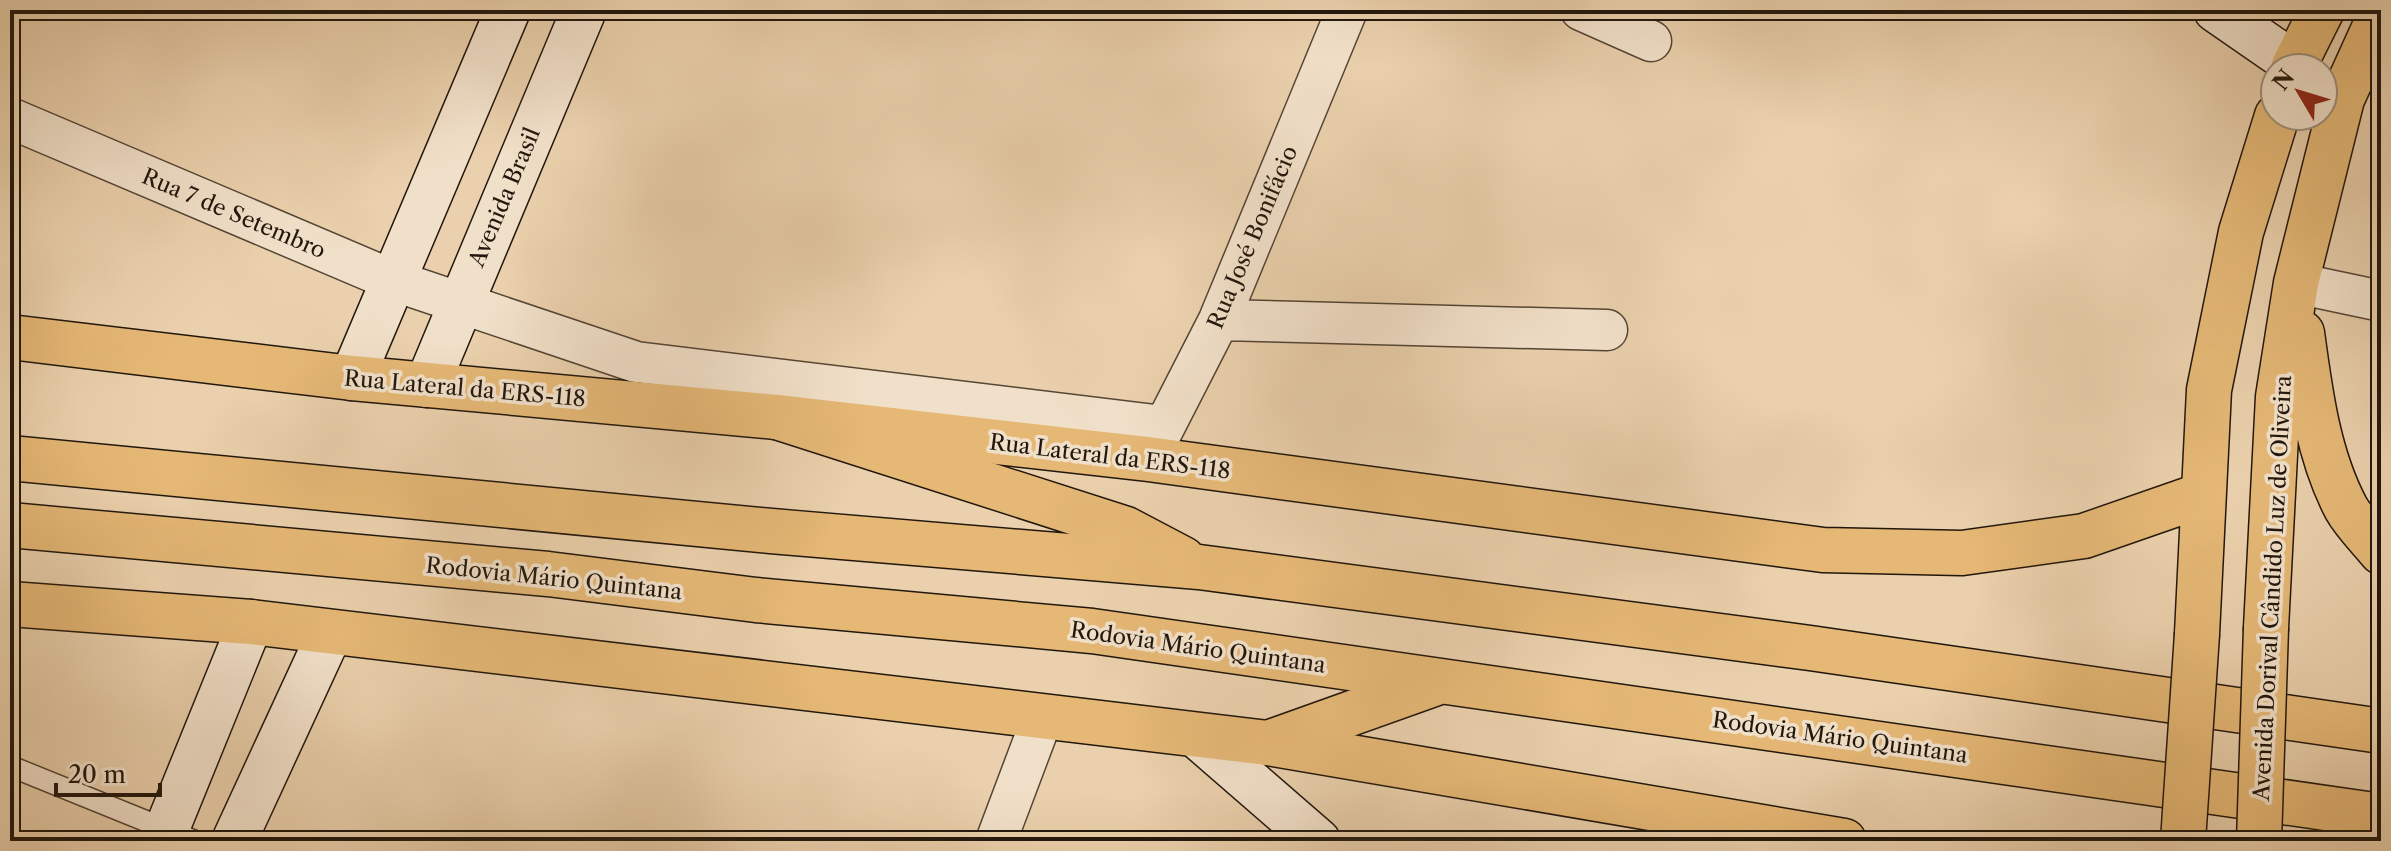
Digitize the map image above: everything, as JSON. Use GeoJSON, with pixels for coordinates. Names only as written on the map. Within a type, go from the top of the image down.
{"type":"FeatureCollection","features":[{"type":"Feature","properties":{"kind":"main road"},"geometry":{"type":"LineString","coordinates":[[352,378],[508,10]]}},
{"type":"Feature","properties":{"kind":"main road","name":"Avenida Brasil"},"geometry":{"type":"LineString","coordinates":[[427,385],[584,10]]}},
{"type":"Feature","properties":{"kind":"main road"},"geometry":{"type":"LineString","coordinates":[[2216,10],[2274,52]]}},
{"type":"Feature","properties":{"kind":"main road"},"geometry":{"type":"LineString","coordinates":[[2300,52],[2322,10]]}},
{"type":"Feature","properties":{"kind":"main road","name":"Avenida Dorival Cândido Luz de Oliveira"},"geometry":{"type":"LineString","coordinates":[[2259,841],[2278,397],[2296,283],[2342,99],[2381,13]]}},
{"type":"Feature","properties":{"kind":"main road"},"geometry":{"type":"LineString","coordinates":[[2183,841],[2209,390],[2241,232],[2272,132]]}},
{"type":"Feature","properties":{"kind":"main road"},"geometry":{"type":"LineString","coordinates":[[2296,283],[2311,397],[2323,450],[2347,509],[2381,552]]}},
{"type":"Feature","properties":{"kind":"main road","name":"Rua Lateral da ERS-118"},"geometry":{"type":"LineString","coordinates":[[10,337],[427,385],[777,417],[1156,443],[1823,550],[1962,553],[2069,538],[2202,495]]}},
{"type":"Feature","properties":{"kind":"main road"},"geometry":{"type":"LineString","coordinates":[[777,417],[995,484],[1126,529],[1199,567]]}},
{"type":"Feature","properties":{"kind":"main road"},"geometry":{"type":"LineString","coordinates":[[10,458],[755,529],[1199,567],[1794,646],[2381,731]]}},
{"type":"Feature","properties":{"kind":"main road","name":"Rodovia Mário Quintana"},"geometry":{"type":"LineString","coordinates":[[10,525],[548,574],[756,600],[1092,631],[2381,816]]}},
{"type":"Feature","properties":{"kind":"main road"},"geometry":{"type":"LineString","coordinates":[[10,604],[251,622],[1042,719],[1268,743],[1844,841]]}},
{"type":"Feature","properties":{"kind":"main road"},"geometry":{"type":"LineString","coordinates":[[174,837],[251,622]]}},
{"type":"Feature","properties":{"kind":"main road"},"geometry":{"type":"LineString","coordinates":[[234,841],[330,633]]}},
{"type":"Feature","properties":{"kind":"main road"},"geometry":{"type":"LineString","coordinates":[[1268,743],[1445,680]]}},
{"type":"Feature","properties":{"kind":"main road"},"geometry":{"type":"LineString","coordinates":[[1197,736],[1316,839]]}},
{"type":"Feature","properties":{"kind":"main road"},"geometry":{"type":"LineString","coordinates":[[1268,743],[1316,839]]}},
{"type":"Feature","properties":{"kind":"street","name":"Rua José Bonifácio"},"geometry":{"type":"LineString","coordinates":[[1156,443],[1219,320],[1347,10]]}},
{"type":"Feature","properties":{"kind":"street"},"geometry":{"type":"LineString","coordinates":[[1581,10],[1651,41]]}},
{"type":"Feature","properties":{"kind":"street","name":"Rua 7 de Setembro"},"geometry":{"type":"LineString","coordinates":[[10,118],[392,280],[636,362],[1156,443]]}},
{"type":"Feature","properties":{"kind":"street"},"geometry":{"type":"LineString","coordinates":[[2296,283],[2381,301]]}},
{"type":"Feature","properties":{"kind":"street"},"geometry":{"type":"LineString","coordinates":[[1219,320],[1607,330]]}},
{"type":"Feature","properties":{"kind":"street"},"geometry":{"type":"LineString","coordinates":[[996,841],[1042,719]]}},
{"type":"Feature","properties":{"kind":"lane"},"geometry":{"type":"LineString","coordinates":[[10,766],[174,837]]}}]}
